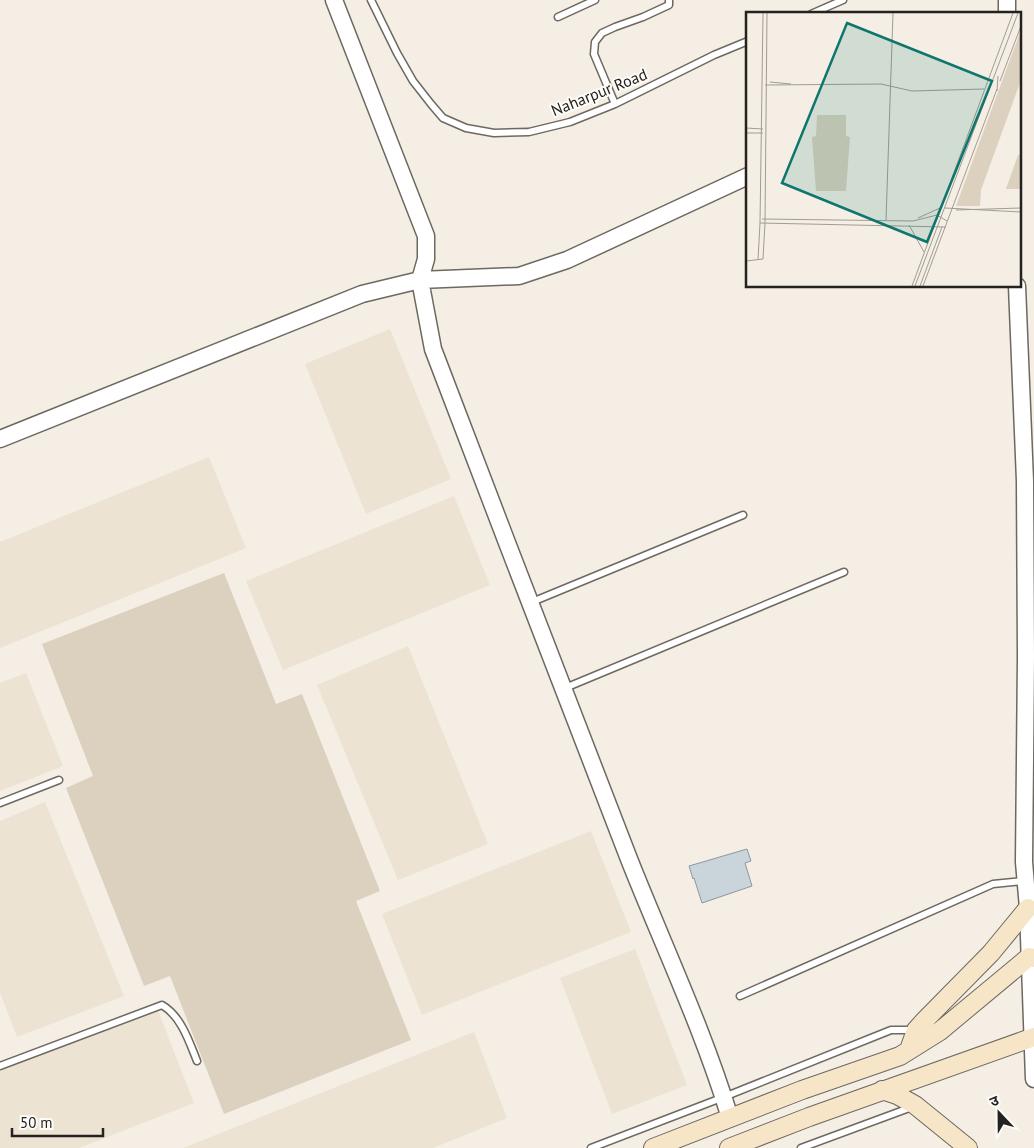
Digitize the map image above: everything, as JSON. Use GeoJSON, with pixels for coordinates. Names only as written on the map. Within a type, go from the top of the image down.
{"type":"FeatureCollection","features":[{"type":"Feature","properties":{"kind":"main road"},"geometry":{"type":"LineString","coordinates":[[908,1050],[916,1030],[991,953],[1031,907]]}},
{"type":"Feature","properties":{"kind":"main road"},"geometry":{"type":"LineString","coordinates":[[653,1148],[802,1090],[900,1056],[940,1031],[1032,957]]}},
{"type":"Feature","properties":{"kind":"main road"},"geometry":{"type":"LineString","coordinates":[[729,1148],[882,1090],[1033,1038]]}},
{"type":"Feature","properties":{"kind":"main road"},"geometry":{"type":"LineString","coordinates":[[882,1090],[897,1095],[915,1105],[968,1148]]}},
{"type":"Feature","properties":{"kind":"street"},"geometry":{"type":"LineString","coordinates":[[334,0],[426,236],[426,259],[420,280],[433,349],[630,861],[693,1013],[730,1118]]}},
{"type":"Feature","properties":{"kind":"street"},"geometry":{"type":"LineString","coordinates":[[0,439],[362,294],[420,280],[519,276],[567,260],[746,177]]}},
{"type":"Feature","properties":{"kind":"street"},"geometry":{"type":"LineString","coordinates":[[1017,288],[1025,480],[1024,862],[1031,907],[1034,1080]]}},
{"type":"Feature","properties":{"kind":"lane","name":"Naharpur Road"},"geometry":{"type":"LineString","coordinates":[[371,0],[413,81],[431,104],[444,118],[466,128],[494,133],[529,132],[570,122],[615,104],[714,55],[746,42]]}},
{"type":"Feature","properties":{"kind":"lane"},"geometry":{"type":"LineString","coordinates":[[558,16],[595,0]]}},
{"type":"Feature","properties":{"kind":"lane"},"geometry":{"type":"LineString","coordinates":[[615,104],[594,54],[595,42],[602,33],[668,5],[669,0]]}},
{"type":"Feature","properties":{"kind":"lane"},"geometry":{"type":"LineString","coordinates":[[816,12],[843,0]]}},
{"type":"Feature","properties":{"kind":"lane"},"geometry":{"type":"LineString","coordinates":[[531,603],[744,515]]}},
{"type":"Feature","properties":{"kind":"lane"},"geometry":{"type":"LineString","coordinates":[[564,688],[844,572]]}},
{"type":"Feature","properties":{"kind":"lane"},"geometry":{"type":"LineString","coordinates":[[0,802],[59,780]]}},
{"type":"Feature","properties":{"kind":"lane"},"geometry":{"type":"LineString","coordinates":[[740,996],[993,884],[1026,881]]}},
{"type":"Feature","properties":{"kind":"lane"},"geometry":{"type":"LineString","coordinates":[[0,1066],[162,1005],[170,1009],[184,1029],[197,1061]]}},
{"type":"Feature","properties":{"kind":"lane"},"geometry":{"type":"LineString","coordinates":[[591,1148],[891,1030],[916,1030]]}},
{"type":"Feature","properties":{"kind":"lane"},"geometry":{"type":"LineString","coordinates":[[801,1148],[915,1105]]}},
{"type":"Feature","properties":{"kind":"shaded area"},"geometry":{"type":"Polygon","coordinates":[[[390,329],[451,479],[366,514],[305,364],[390,329]]]}},
{"type":"Feature","properties":{"kind":"shaded area"},"geometry":{"type":"Polygon","coordinates":[[[209,457],[246,548],[0,648],[0,542],[209,457]]]}},
{"type":"Feature","properties":{"kind":"shaded area"},"geometry":{"type":"Polygon","coordinates":[[[454,496],[490,585],[283,670],[246,581],[454,496]]]}},
{"type":"Feature","properties":{"kind":"shaded area"},"geometry":{"type":"Polygon","coordinates":[[[224,573],[276,704],[302,694],[380,891],[356,901],[411,1040],[224,1114],[170,976],[144,986],[66,788],[93,776],[42,644],[224,573]]]}},
{"type":"Feature","properties":{"kind":"shaded area"},"geometry":{"type":"Polygon","coordinates":[[[408,646],[488,844],[398,880],[317,685],[408,646]]]}},
{"type":"Feature","properties":{"kind":"shaded area"},"geometry":{"type":"Polygon","coordinates":[[[26,673],[63,766],[0,791],[0,683],[26,673]]]}},
{"type":"Feature","properties":{"kind":"shaded area"},"geometry":{"type":"Polygon","coordinates":[[[45,802],[124,996],[17,1037],[0,992],[0,821],[45,802]]]}},
{"type":"Feature","properties":{"kind":"shaded area"},"geometry":{"type":"Polygon","coordinates":[[[591,831],[631,932],[422,1015],[382,914],[591,831]]]}},
{"type":"Feature","properties":{"kind":"shaded area"},"geometry":{"type":"Polygon","coordinates":[[[635,949],[687,1085],[612,1114],[560,978],[635,949]]]}},
{"type":"Feature","properties":{"kind":"shaded area"},"geometry":{"type":"Polygon","coordinates":[[[157,1008],[194,1103],[79,1148],[0,1148],[0,1071],[157,1008]]]}},
{"type":"Feature","properties":{"kind":"shaded area"},"geometry":{"type":"Polygon","coordinates":[[[474,1032],[507,1118],[433,1148],[183,1148],[474,1032]]]}},
{"type":"Feature","properties":{"kind":"building"},"geometry":{"type":"Polygon","coordinates":[[[747,849],[751,861],[745,863],[752,886],[702,903],[689,866],[747,849]]]}}]}
